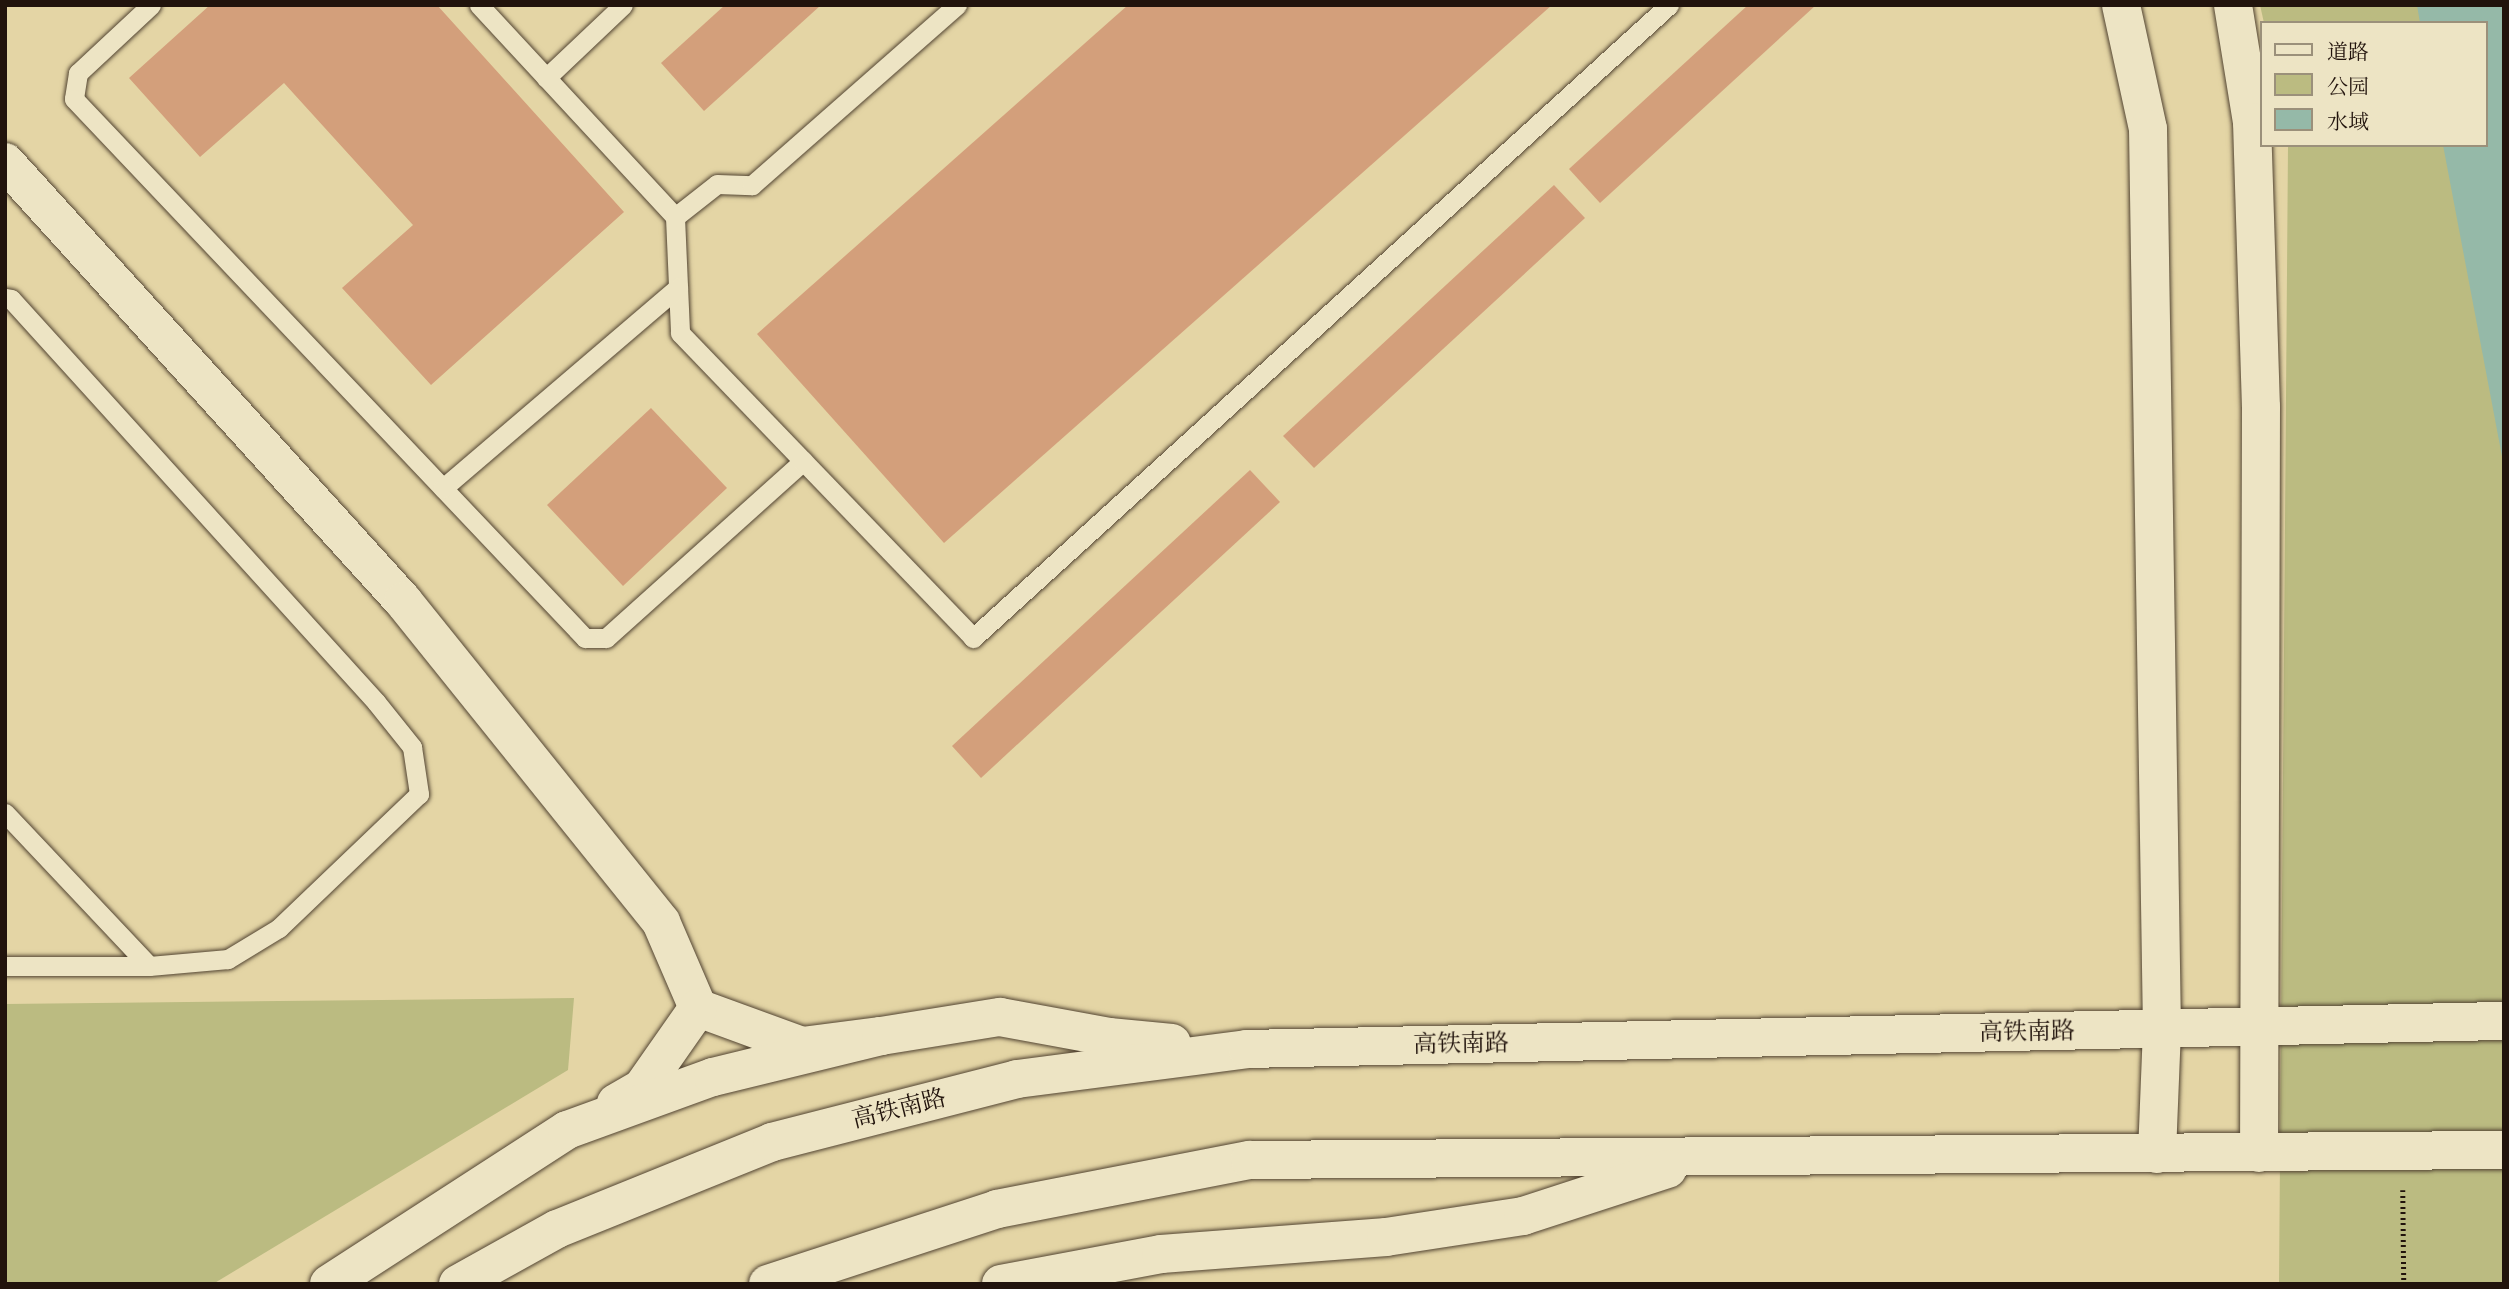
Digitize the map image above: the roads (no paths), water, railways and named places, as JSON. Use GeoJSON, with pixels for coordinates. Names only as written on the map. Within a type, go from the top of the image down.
{"type":"FeatureCollection","features":[{"type":"Feature","properties":{"kind":"main road"},"geometry":{"type":"LineString","coordinates":[[2121,5],[2148,129],[2162,1029],[2157,1154]]}},
{"type":"Feature","properties":{"kind":"main road"},"geometry":{"type":"LineString","coordinates":[[2232,5],[2252,122],[2261,407],[2259,1153]]}},
{"type":"Feature","properties":{"kind":"main road"},"geometry":{"type":"LineString","coordinates":[[5,162],[403,601],[661,922],[698,1008],[802,1046],[881,1037],[1000,1017],[1109,1037],[1247,1049]]}},
{"type":"Feature","properties":{"kind":"main road"},"geometry":{"type":"LineString","coordinates":[[329,1284],[567,1130],[642,1088],[698,1008]]}},
{"type":"Feature","properties":{"kind":"main road","name":"高铁南路"},"geometry":{"type":"LineString","coordinates":[[458,1284],[557,1229],[772,1142],[1017,1079],[1247,1049],[2504,1021]]}},
{"type":"Feature","properties":{"kind":"main road"},"geometry":{"type":"LineString","coordinates":[[567,1130],[713,1077],[881,1037]]}},
{"type":"Feature","properties":{"kind":"main road"},"geometry":{"type":"LineString","coordinates":[[768,1284],[997,1209],[1250,1160],[2504,1150]]}},
{"type":"Feature","properties":{"kind":"main road"},"geometry":{"type":"LineString","coordinates":[[1000,1284],[1161,1254],[1386,1237],[1523,1216],[1701,1158]]}},
{"type":"Feature","properties":{"kind":"lane"},"geometry":{"type":"LineString","coordinates":[[151,5],[78,73],[74,99],[585,638],[606,638],[803,461]]}},
{"type":"Feature","properties":{"kind":"lane"},"geometry":{"type":"LineString","coordinates":[[479,5],[675,217],[680,333],[973,638],[1669,5]]}},
{"type":"Feature","properties":{"kind":"lane"},"geometry":{"type":"LineString","coordinates":[[546,78],[624,5]]}},
{"type":"Feature","properties":{"kind":"lane"},"geometry":{"type":"LineString","coordinates":[[675,217],[717,184],[752,185],[957,5]]}},
{"type":"Feature","properties":{"kind":"lane"},"geometry":{"type":"LineString","coordinates":[[443,488],[678,287]]}},
{"type":"Feature","properties":{"kind":"lane"},"geometry":{"type":"LineString","coordinates":[[5,298],[11,299],[412,747],[419,794],[279,928],[228,959],[149,966],[5,966]]}},
{"type":"Feature","properties":{"kind":"lane"},"geometry":{"type":"LineString","coordinates":[[5,813],[149,966]]}},
{"type":"Feature","properties":{"kind":"water"},"geometry":{"type":"Polygon","coordinates":[[[2417,5],[2504,5],[2504,467],[2443,147],[2488,147],[2488,21],[2420,21],[2417,5]]]}}]}
